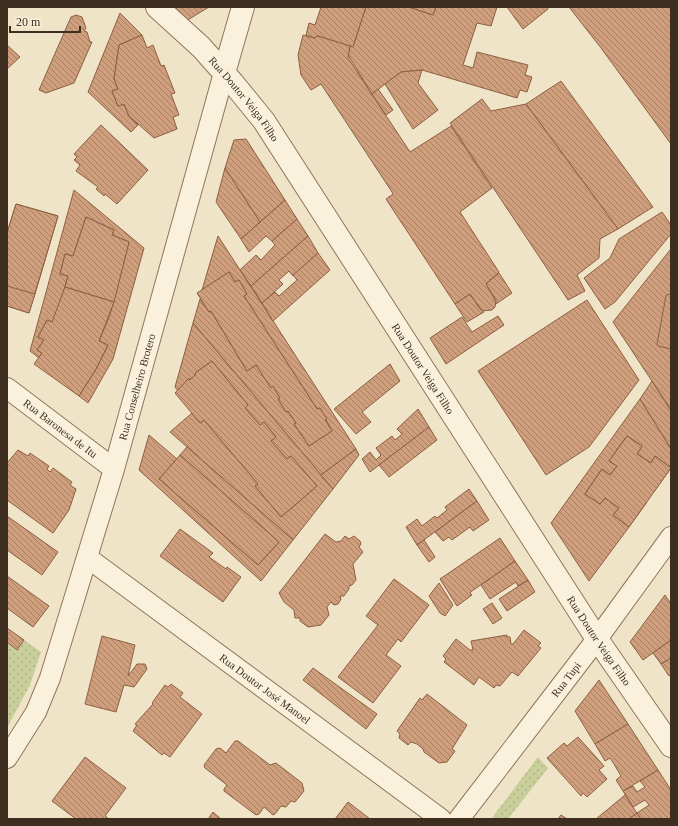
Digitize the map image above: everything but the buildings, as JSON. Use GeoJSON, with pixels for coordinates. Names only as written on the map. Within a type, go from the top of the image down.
{"type":"FeatureCollection","features":[{"type":"Feature","properties":{"kind":"street","name":"Rua Doutor Veiga Filho"},"geometry":{"type":"LineString","coordinates":[[157,7],[201,47],[264,121],[597,639],[671,746]]}},
{"type":"Feature","properties":{"kind":"street","name":"Rua Conselheiro Brotero"},"geometry":{"type":"LineString","coordinates":[[7,758],[36,712],[50,678],[88,558],[243,7]]}},
{"type":"Feature","properties":{"kind":"street","name":"Rua Baronesa de Itu"},"geometry":{"type":"LineString","coordinates":[[7,388],[114,469]]}},
{"type":"Feature","properties":{"kind":"street","name":"Rua Tupi"},"geometry":{"type":"LineString","coordinates":[[459,819],[597,639],[671,537]]}},
{"type":"Feature","properties":{"kind":"street","name":"Rua Doutor José Manoel"},"geometry":{"type":"LineString","coordinates":[[88,558],[441,819]]}},
{"type":"Feature","properties":{"kind":"green space"},"geometry":{"type":"Polygon","coordinates":[[[24,640],[41,652],[30,685],[7,728],[7,642],[17,650],[24,640]]]}},
{"type":"Feature","properties":{"kind":"green space"},"geometry":{"type":"Polygon","coordinates":[[[538,757],[548,768],[508,819],[491,819],[538,757]]]}}]}
